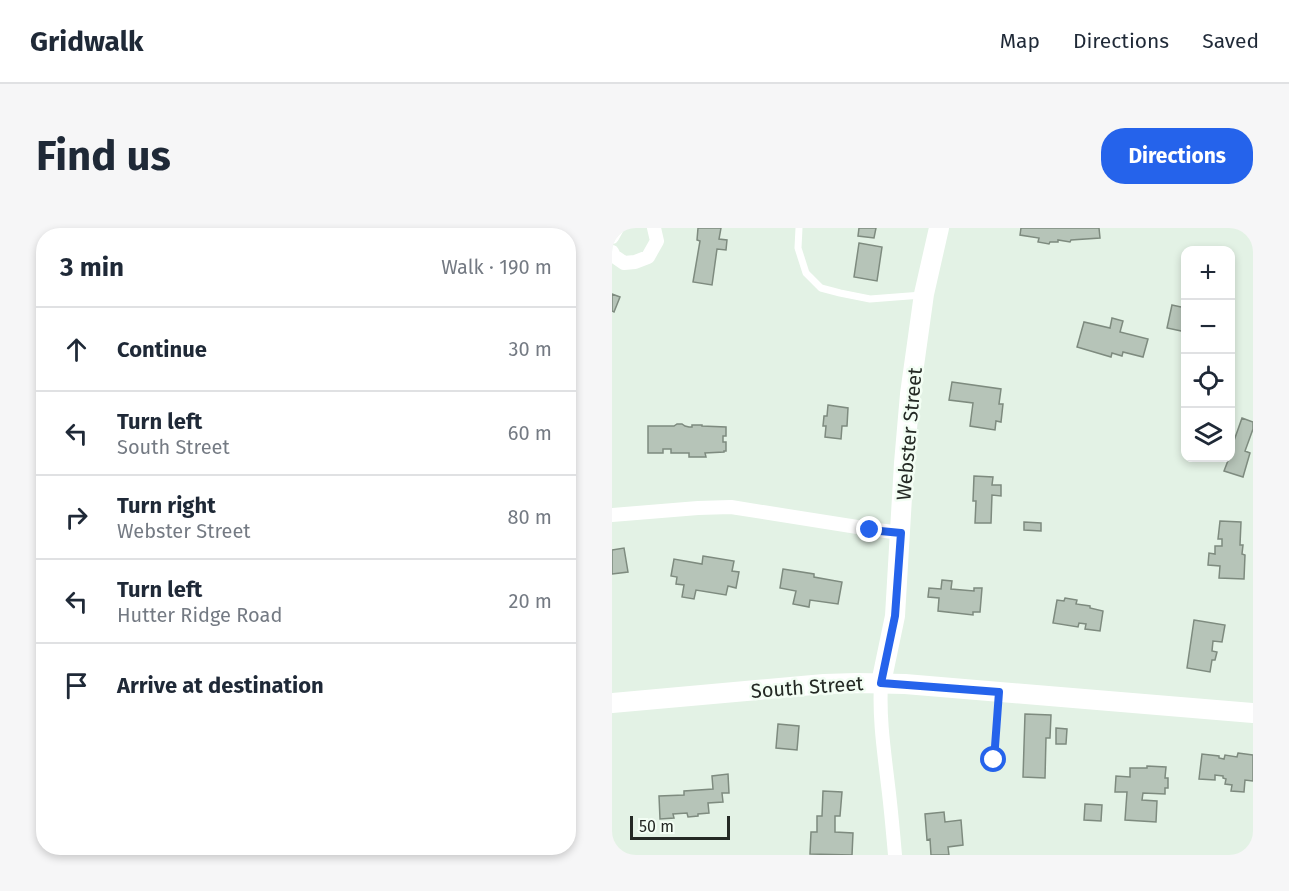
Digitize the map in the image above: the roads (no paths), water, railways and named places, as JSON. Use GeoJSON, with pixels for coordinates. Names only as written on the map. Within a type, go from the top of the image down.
{"type":"FeatureCollection","features":[{"type":"Feature","properties":{"kind":"street"},"geometry":{"type":"LineString","coordinates":[[612,237],[617,228]]}},
{"type":"Feature","properties":{"kind":"street"},"geometry":{"type":"LineString","coordinates":[[612,252],[624,263],[648,257],[657,241],[654,228]]}},
{"type":"Feature","properties":{"kind":"street","name":"Webster Street"},"geometry":{"type":"LineString","coordinates":[[895,855],[884,755],[881,683],[895,616],[910,394],[924,294],[939,228]]}},
{"type":"Feature","properties":{"kind":"street"},"geometry":{"type":"LineString","coordinates":[[612,515],[731,507],[901,533]]}},
{"type":"Feature","properties":{"kind":"street","name":"South Street"},"geometry":{"type":"LineString","coordinates":[[612,703],[824,684],[881,683],[1253,713]]}},
{"type":"Feature","properties":{"kind":"lane"},"geometry":{"type":"LineString","coordinates":[[800,228],[798,248],[806,273],[821,288],[870,299],[924,294]]}},
{"type":"Feature","properties":{"kind":"lane"},"geometry":{"type":"LineString","coordinates":[[994,760],[999,692]]}}]}
